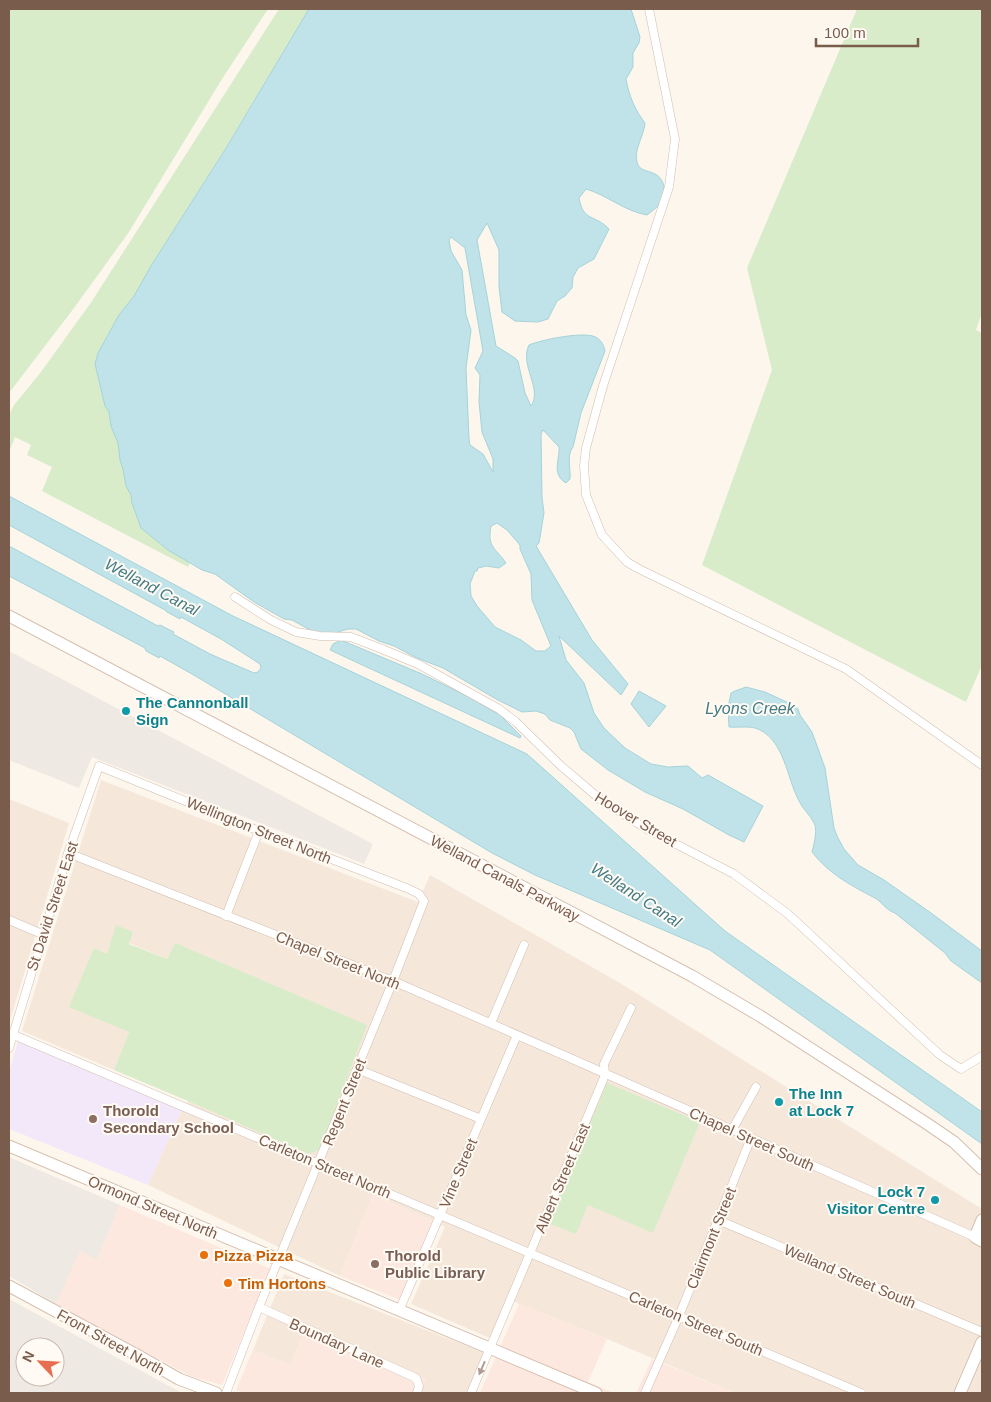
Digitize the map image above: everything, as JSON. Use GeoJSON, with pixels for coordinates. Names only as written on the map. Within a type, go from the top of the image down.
{"type":"FeatureCollection","features":[{"type":"Feature","properties":{"kind":"street"},"geometry":{"type":"LineString","coordinates":[[649,9],[675,139],[669,187],[603,386],[586,448],[584,466],[586,495],[602,535],[627,562],[639,569],[846,668],[982,765]]}},
{"type":"Feature","properties":{"kind":"street","name":"Hoover Street"},"geometry":{"type":"LineString","coordinates":[[235,597],[271,620],[296,632],[320,636],[351,637],[418,664],[499,709],[516,722],[560,765],[601,800],[645,828],[734,874],[788,914],[940,1055],[961,1069],[982,1056]]}},
{"type":"Feature","properties":{"kind":"street","name":"Welland Canals Parkway"},"geometry":{"type":"LineString","coordinates":[[9,616],[692,976],[760,1016],[926,1123],[954,1142],[982,1168]]}},
{"type":"Feature","properties":{"kind":"street","name":"Wellington Street North"},"geometry":{"type":"LineString","coordinates":[[99,766],[419,894]]}},
{"type":"Feature","properties":{"kind":"street","name":"St David Street East"},"geometry":{"type":"LineString","coordinates":[[9,1048],[11,1034],[42,934],[99,766]]}},
{"type":"Feature","properties":{"kind":"street"},"geometry":{"type":"LineString","coordinates":[[226,916],[259,831]]}},
{"type":"Feature","properties":{"kind":"street","name":"Chapel Street North"},"geometry":{"type":"LineString","coordinates":[[68,853],[393,981],[605,1073]]}},
{"type":"Feature","properties":{"kind":"street","name":"Regent Street"},"geometry":{"type":"LineString","coordinates":[[226,1393],[424,901],[419,894]]}},
{"type":"Feature","properties":{"kind":"street"},"geometry":{"type":"LineString","coordinates":[[9,920],[42,934]]}},
{"type":"Feature","properties":{"kind":"street"},"geometry":{"type":"LineString","coordinates":[[490,1023],[524,945]]}},
{"type":"Feature","properties":{"kind":"street","name":"Albert Street East"},"geometry":{"type":"LineString","coordinates":[[471,1393],[605,1073],[604,1064],[631,1008]]}},
{"type":"Feature","properties":{"kind":"street","name":"Carleton Street North"},"geometry":{"type":"LineString","coordinates":[[11,1034],[531,1253]]}},
{"type":"Feature","properties":{"kind":"street","name":"Vine Street"},"geometry":{"type":"LineString","coordinates":[[399,1311],[517,1035]]}},
{"type":"Feature","properties":{"kind":"street"},"geometry":{"type":"LineString","coordinates":[[357,1069],[481,1119]]}},
{"type":"Feature","properties":{"kind":"street","name":"Chapel Street South"},"geometry":{"type":"LineString","coordinates":[[605,1073],[978,1239]]}},
{"type":"Feature","properties":{"kind":"street"},"geometry":{"type":"LineString","coordinates":[[732,1130],[756,1087]]}},
{"type":"Feature","properties":{"kind":"street","name":"Clairmont Street"},"geometry":{"type":"LineString","coordinates":[[645,1393],[679,1316],[751,1138]]}},
{"type":"Feature","properties":{"kind":"street","name":"Ormond Street North"},"geometry":{"type":"LineString","coordinates":[[9,1146],[596,1393]]}},
{"type":"Feature","properties":{"kind":"street","name":"Welland Street South"},"geometry":{"type":"LineString","coordinates":[[718,1220],[982,1332]]}},
{"type":"Feature","properties":{"kind":"street"},"geometry":{"type":"LineString","coordinates":[[978,1239],[982,1220]]}},
{"type":"Feature","properties":{"kind":"street","name":"Carleton Street South"},"geometry":{"type":"LineString","coordinates":[[531,1253],[861,1393]]}},
{"type":"Feature","properties":{"kind":"street","name":"Front Street North"},"geometry":{"type":"LineString","coordinates":[[9,1286],[179,1379],[216,1393]]}},
{"type":"Feature","properties":{"kind":"street","name":"Boundary Lane"},"geometry":{"type":"LineString","coordinates":[[259,1307],[416,1378],[420,1386],[418,1393]]}},
{"type":"Feature","properties":{"kind":"street"},"geometry":{"type":"LineString","coordinates":[[960,1393],[982,1342]]}},
{"type":"Feature","properties":{"kind":"shaded area"},"geometry":{"type":"Polygon","coordinates":[[[9,651],[373,844],[364,864],[92,757],[79,788],[9,760],[9,651]]]}},
{"type":"Feature","properties":{"kind":"shaded area"},"geometry":{"type":"Polygon","coordinates":[[[101,780],[418,902],[430,875],[620,983],[982,1209],[982,1393],[735,1393],[508,1298],[492,1339],[411,1304],[445,1227],[436,1222],[373,1195],[340,1276],[148,1185],[182,1109],[188,1101],[308,1154],[175,943],[167,959],[129,943],[107,954],[93,949],[129,1032],[114,1070],[22,1031],[101,780]]]}},
{"type":"Feature","properties":{"kind":"shaded area"},"geometry":{"type":"Polygon","coordinates":[[[9,799],[69,823],[9,1024],[9,799]]]}},
{"type":"Feature","properties":{"kind":"shaded area","name":"Thorold Secondary School"},"geometry":{"type":"Polygon","coordinates":[[[18,1041],[182,1109],[148,1185],[9,1129],[9,1072],[18,1041]]]}},
{"type":"Feature","properties":{"kind":"shaded area"},"geometry":{"type":"Polygon","coordinates":[[[9,1157],[120,1205],[97,1260],[80,1251],[56,1304],[9,1276],[9,1157]]]}},
{"type":"Feature","properties":{"kind":"shaded area"},"geometry":{"type":"Polygon","coordinates":[[[373,1195],[436,1222],[400,1300],[340,1276],[373,1195]]]}},
{"type":"Feature","properties":{"kind":"shaded area"},"geometry":{"type":"Polygon","coordinates":[[[120,1205],[271,1269],[222,1385],[190,1376],[56,1304],[80,1250],[97,1260],[120,1205]]]}},
{"type":"Feature","properties":{"kind":"shaded area"},"geometry":{"type":"Polygon","coordinates":[[[284,1274],[487,1354],[469,1393],[421,1393],[425,1379],[360,1355],[304,1331],[291,1365],[253,1350],[284,1274]]]}},
{"type":"Feature","properties":{"kind":"shaded area"},"geometry":{"type":"Polygon","coordinates":[[[9,1299],[182,1393],[9,1393],[9,1299]]]}},
{"type":"Feature","properties":{"kind":"shaded area"},"geometry":{"type":"Polygon","coordinates":[[[519,1304],[607,1339],[588,1382],[614,1393],[480,1393],[519,1304]]]}},
{"type":"Feature","properties":{"kind":"shaded area"},"geometry":{"type":"Polygon","coordinates":[[[304,1331],[360,1355],[425,1379],[421,1393],[244,1393],[236,1390],[253,1350],[291,1365],[304,1331]]]}},
{"type":"Feature","properties":{"kind":"shaded area"},"geometry":{"type":"Polygon","coordinates":[[[652,1359],[735,1393],[636,1393],[652,1359]]]}},
{"type":"Feature","properties":{"kind":"green space"},"geometry":{"type":"Polygon","coordinates":[[[9,9],[268,9],[222,79],[129,232],[9,393],[9,9]]]}},
{"type":"Feature","properties":{"kind":"green space"},"geometry":{"type":"Polygon","coordinates":[[[279,9],[309,9],[134,296],[119,315],[98,353],[95,364],[105,406],[109,412],[111,426],[118,443],[126,486],[131,495],[141,528],[168,550],[190,563],[188,567],[42,491],[52,467],[27,455],[31,445],[15,437],[9,452],[9,415],[14,405],[41,372],[92,301],[279,9]]]}},
{"type":"Feature","properties":{"kind":"green space"},"geometry":{"type":"Polygon","coordinates":[[[857,9],[982,9],[982,313],[976,330],[982,333],[982,665],[966,702],[702,565],[772,370],[747,268],[857,9]]]}},
{"type":"Feature","properties":{"kind":"green space"},"geometry":{"type":"Polygon","coordinates":[[[116,925],[133,932],[129,944],[167,959],[175,943],[367,1025],[320,1150],[308,1154],[114,1070],[129,1032],[69,1007],[94,948],[107,954],[116,925]]]}},
{"type":"Feature","properties":{"kind":"green space"},"geometry":{"type":"Polygon","coordinates":[[[607,1083],[700,1122],[653,1233],[588,1205],[576,1234],[548,1223],[607,1083]]]}},
{"type":"Feature","properties":{"kind":"water"},"geometry":{"type":"Polygon","coordinates":[[[309,9],[631,9],[640,37],[633,53],[633,67],[626,79],[633,102],[645,123],[636,154],[638,165],[641,169],[655,174],[661,180],[664,188],[662,201],[647,215],[631,210],[586,189],[579,198],[583,211],[609,229],[594,259],[578,268],[573,277],[572,288],[557,301],[548,319],[538,322],[515,321],[502,312],[499,287],[499,250],[487,223],[477,240],[496,346],[518,361],[525,393],[531,406],[534,392],[527,361],[529,345],[553,338],[584,335],[599,339],[605,351],[581,413],[570,454],[570,479],[566,483],[561,479],[557,471],[559,447],[543,430],[541,434],[544,513],[539,543],[536,546],[592,640],[628,684],[621,695],[559,636],[566,660],[584,683],[594,713],[604,728],[625,748],[651,764],[668,767],[688,766],[702,778],[708,775],[763,806],[744,842],[683,809],[645,792],[608,770],[581,749],[574,732],[570,728],[550,720],[545,714],[536,711],[522,712],[443,668],[379,641],[356,629],[323,634],[312,631],[292,620],[284,619],[254,602],[215,574],[202,570],[168,550],[141,528],[131,495],[126,486],[118,443],[111,426],[109,412],[105,406],[95,364],[98,353],[119,315],[134,296],[309,9]],[[451,237],[449,240],[451,251],[462,270],[466,315],[471,330],[466,368],[470,445],[483,454],[493,472],[493,459],[482,432],[479,402],[480,375],[475,368],[483,351],[465,248],[451,237]],[[497,523],[491,526],[490,539],[493,547],[506,563],[499,568],[486,566],[478,568],[470,584],[471,596],[495,627],[521,640],[536,651],[545,651],[551,646],[532,600],[531,574],[520,545],[507,530],[497,523]]]}},
{"type":"Feature","properties":{"kind":"water","name":"Welland Canal"},"geometry":{"type":"Polygon","coordinates":[[[9,496],[233,616],[527,754],[725,931],[982,1112],[982,1144],[710,950],[535,875],[492,853],[192,674],[9,576],[9,546],[158,626],[160,625],[174,632],[173,634],[210,654],[254,673],[258,672],[261,668],[260,664],[221,639],[181,617],[180,619],[9,525],[9,496]]]}},
{"type":"Feature","properties":{"kind":"water"},"geometry":{"type":"Polygon","coordinates":[[[341,640],[422,674],[467,696],[500,715],[521,736],[520,738],[330,650],[333,644],[341,640]]]}},
{"type":"Feature","properties":{"kind":"water","name":"Lyons Creek"},"geometry":{"type":"Polygon","coordinates":[[[746,687],[765,692],[798,709],[812,732],[825,768],[834,828],[844,849],[858,865],[884,880],[982,951],[982,983],[951,961],[945,953],[895,913],[832,872],[812,852],[815,825],[800,803],[780,751],[775,743],[756,728],[729,727],[728,708],[731,693],[746,687]]]}},
{"type":"Feature","properties":{"kind":"water"},"geometry":{"type":"Polygon","coordinates":[[[639,691],[666,706],[649,727],[631,704],[639,691]]]}},
{"type":"Feature","properties":{"kind":"place","name":"The Cannonball Sign"},"geometry":{"type":"Point","coordinates":[126,711]}},
{"type":"Feature","properties":{"kind":"place","name":"The Inn at Lock 7"},"geometry":{"type":"Point","coordinates":[779,1102]}},
{"type":"Feature","properties":{"kind":"place","name":"Thorold Secondary School"},"geometry":{"type":"Point","coordinates":[93,1119]}},
{"type":"Feature","properties":{"kind":"place","name":"Lock 7 Visitor Centre"},"geometry":{"type":"Point","coordinates":[935,1200]}},
{"type":"Feature","properties":{"kind":"place","name":"Pizza Pizza"},"geometry":{"type":"Point","coordinates":[204,1255]}},
{"type":"Feature","properties":{"kind":"place","name":"Thorold Public Library"},"geometry":{"type":"Point","coordinates":[375,1264]}},
{"type":"Feature","properties":{"kind":"place","name":"Tim Hortons"},"geometry":{"type":"Point","coordinates":[228,1283]}}]}
